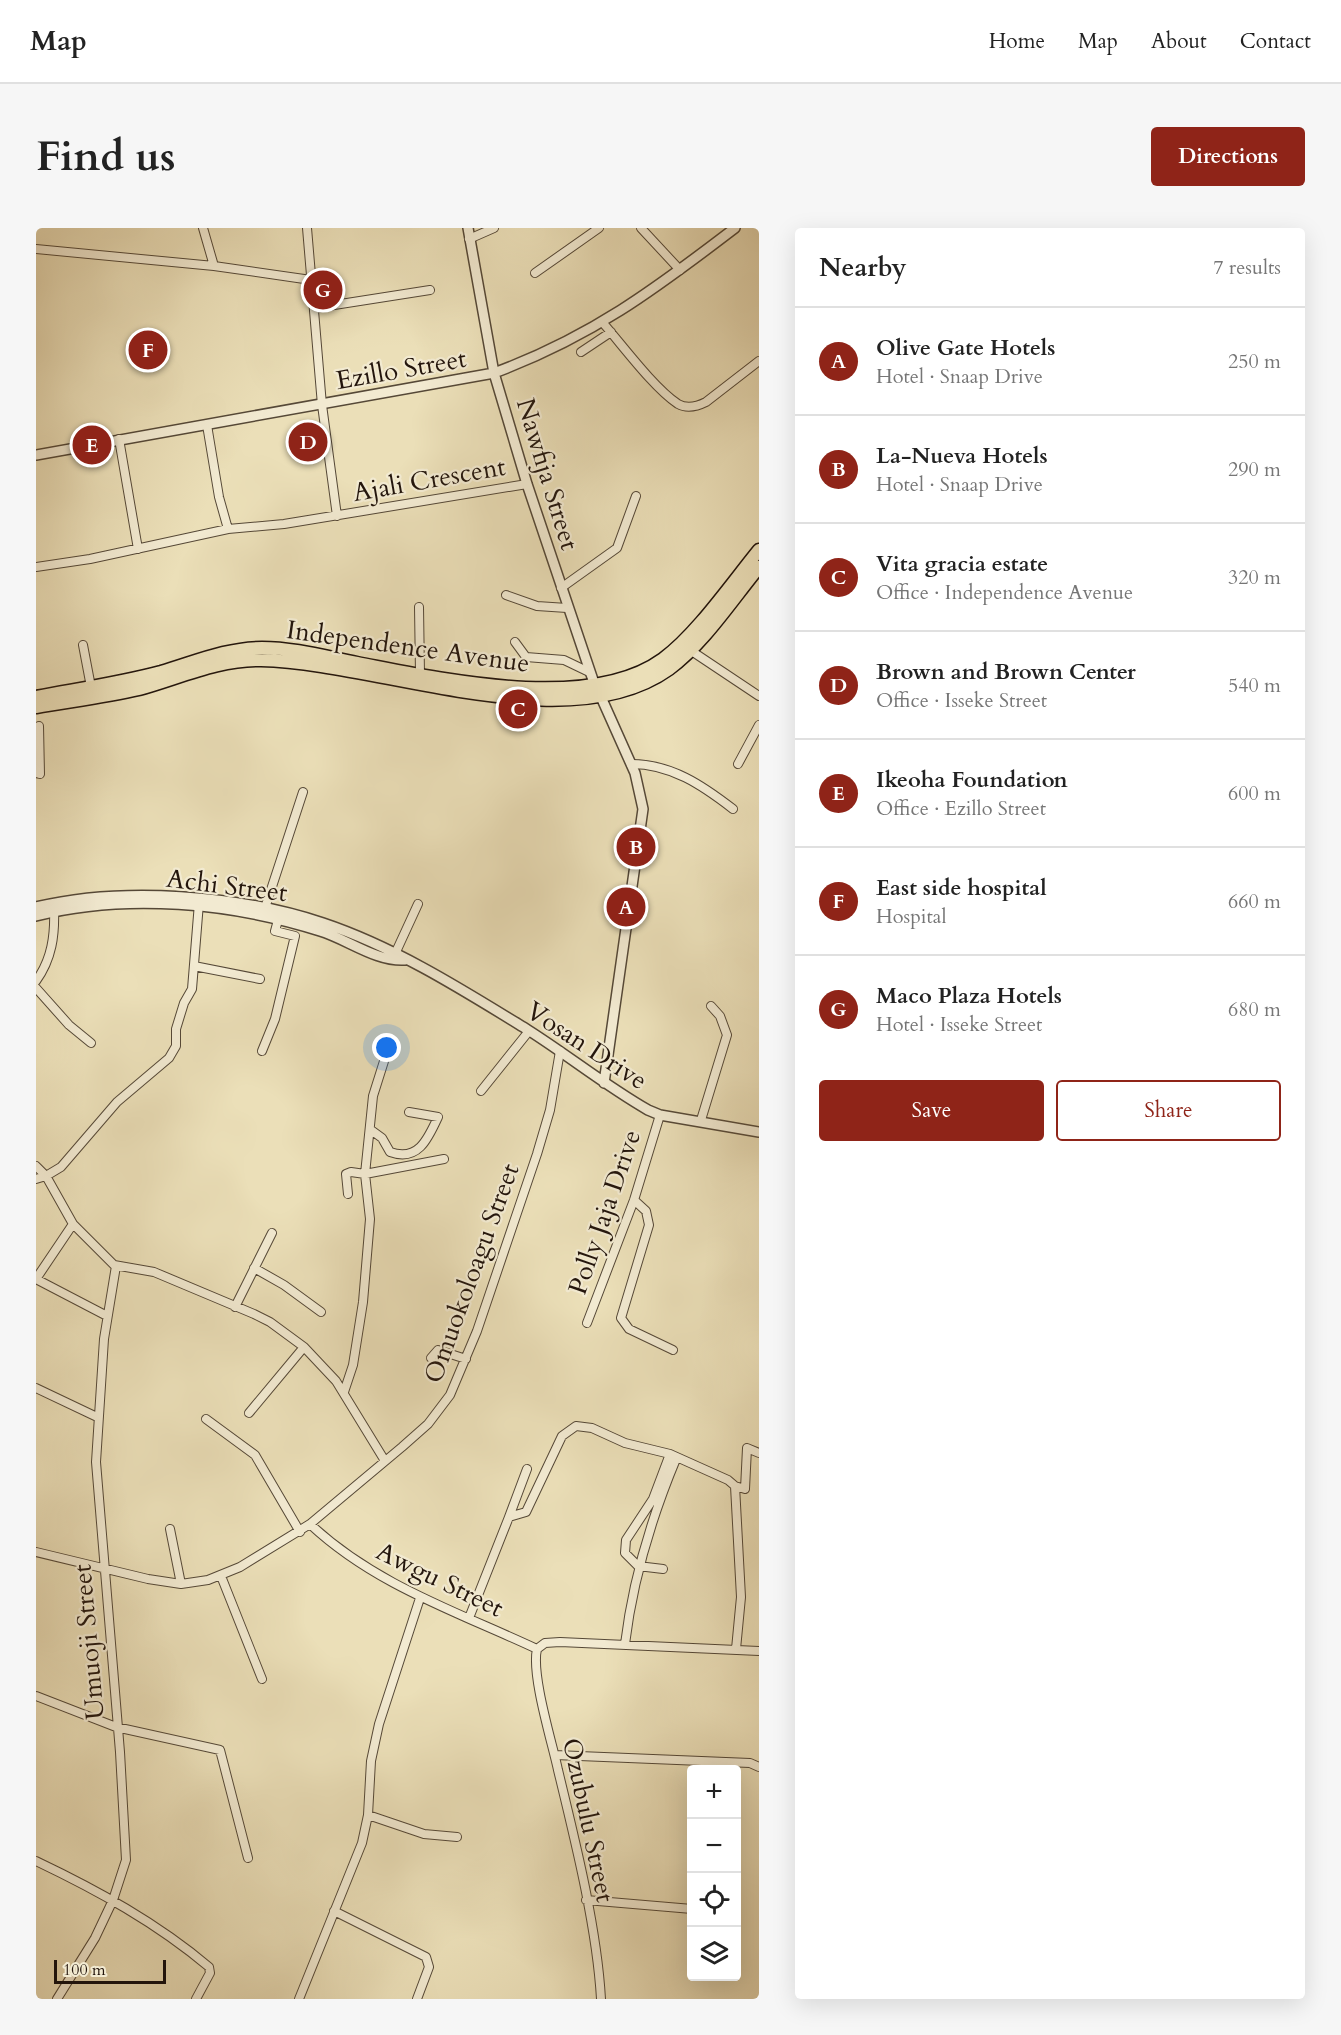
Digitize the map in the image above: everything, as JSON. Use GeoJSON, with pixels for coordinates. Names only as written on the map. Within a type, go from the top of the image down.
{"type":"FeatureCollection","features":[{"type":"Feature","properties":{"kind":"main road","name":"Independence Avenue"},"geometry":{"type":"LineString","coordinates":[[36,697],[162,671],[227,652],[264,648],[303,652],[477,683],[598,692],[633,677],[673,651],[759,550]]}},
{"type":"Feature","properties":{"kind":"main road","name":"Independence Avenue"},"geometry":{"type":"LineString","coordinates":[[36,707],[135,690],[207,668],[250,660],[286,661],[485,694],[556,698],[629,690],[657,676],[690,650],[759,567]]}},
{"type":"Feature","properties":{"kind":"street"},"geometry":{"type":"LineString","coordinates":[[203,228],[214,266]]}},
{"type":"Feature","properties":{"kind":"street"},"geometry":{"type":"LineString","coordinates":[[308,228],[322,405],[337,516]]}},
{"type":"Feature","properties":{"kind":"street","name":"Nawfija Street"},"geometry":{"type":"LineString","coordinates":[[468,228],[494,373],[527,484],[589,672],[631,764],[642,809],[604,1083]]}},
{"type":"Feature","properties":{"kind":"street"},"geometry":{"type":"LineString","coordinates":[[469,239],[494,228]]}},
{"type":"Feature","properties":{"kind":"street"},"geometry":{"type":"LineString","coordinates":[[535,273],[599,228]]}},
{"type":"Feature","properties":{"kind":"street"},"geometry":{"type":"LineString","coordinates":[[641,228],[680,270]]}},
{"type":"Feature","properties":{"kind":"street","name":"Ezillo Street"},"geometry":{"type":"LineString","coordinates":[[36,455],[494,373],[559,347],[603,323],[680,270],[735,228]]}},
{"type":"Feature","properties":{"kind":"street"},"geometry":{"type":"LineString","coordinates":[[36,249],[214,266],[312,280]]}},
{"type":"Feature","properties":{"kind":"street"},"geometry":{"type":"LineString","coordinates":[[315,308],[430,290]]}},
{"type":"Feature","properties":{"kind":"street"},"geometry":{"type":"LineString","coordinates":[[603,323],[656,382],[683,406],[698,406],[706,402],[759,361]]}},
{"type":"Feature","properties":{"kind":"street"},"geometry":{"type":"LineString","coordinates":[[581,352],[611,332]]}},
{"type":"Feature","properties":{"kind":"street"},"geometry":{"type":"LineString","coordinates":[[207,424],[219,497],[228,529]]}},
{"type":"Feature","properties":{"kind":"street"},"geometry":{"type":"LineString","coordinates":[[119,440],[138,549]]}},
{"type":"Feature","properties":{"kind":"street","name":"Ajali Crescent"},"geometry":{"type":"LineString","coordinates":[[36,567],[138,549],[228,529],[284,524],[527,484]]}},
{"type":"Feature","properties":{"kind":"street","name":"Nawfija Street"},"geometry":{"type":"LineString","coordinates":[[561,588],[617,548],[636,496]]}},
{"type":"Feature","properties":{"kind":"street"},"geometry":{"type":"LineString","coordinates":[[506,595],[537,606],[567,608]]}},
{"type":"Feature","properties":{"kind":"street"},"geometry":{"type":"LineString","coordinates":[[419,607],[420,674]]}},
{"type":"Feature","properties":{"kind":"street"},"geometry":{"type":"LineString","coordinates":[[515,642],[526,657],[564,660],[589,672]]}},
{"type":"Feature","properties":{"kind":"street"},"geometry":{"type":"LineString","coordinates":[[83,645],[91,687]]}},
{"type":"Feature","properties":{"kind":"street"},"geometry":{"type":"LineString","coordinates":[[690,650],[759,696]]}},
{"type":"Feature","properties":{"kind":"street"},"geometry":{"type":"LineString","coordinates":[[738,764],[759,725]]}},
{"type":"Feature","properties":{"kind":"street"},"geometry":{"type":"LineString","coordinates":[[36,774],[40,774],[39,726]]}},
{"type":"Feature","properties":{"kind":"street"},"geometry":{"type":"LineString","coordinates":[[631,764],[651,764],[694,781],[733,808]]}},
{"type":"Feature","properties":{"kind":"street"},"geometry":{"type":"LineString","coordinates":[[265,908],[303,792]]}},
{"type":"Feature","properties":{"kind":"street","name":"Achi Street"},"geometry":{"type":"LineString","coordinates":[[36,907],[54,907],[134,897],[265,908],[323,923],[405,960]]}},
{"type":"Feature","properties":{"kind":"street"},"geometry":{"type":"LineString","coordinates":[[36,1179],[61,1167],[124,1095],[169,1058],[176,1046],[176,1029],[184,1003],[192,989],[199,904]]}},
{"type":"Feature","properties":{"kind":"street","name":"Achi Street"},"geometry":{"type":"LineString","coordinates":[[199,904],[321,931],[391,961],[405,960]]}},
{"type":"Feature","properties":{"kind":"street"},"geometry":{"type":"LineString","coordinates":[[395,954],[418,904]]}},
{"type":"Feature","properties":{"kind":"street"},"geometry":{"type":"LineString","coordinates":[[36,916],[54,907],[54,934],[48,960],[36,981]]}},
{"type":"Feature","properties":{"kind":"street"},"geometry":{"type":"LineString","coordinates":[[262,1051],[274,1019],[295,936],[274,931],[278,920]]}},
{"type":"Feature","properties":{"kind":"street","name":"Vosan Drive"},"geometry":{"type":"LineString","coordinates":[[405,960],[529,1031],[604,1083],[660,1115],[701,1120],[759,1132]]}},
{"type":"Feature","properties":{"kind":"street"},"geometry":{"type":"LineString","coordinates":[[194,966],[260,979]]}},
{"type":"Feature","properties":{"kind":"street"},"geometry":{"type":"LineString","coordinates":[[36,988],[69,1025],[91,1043]]}},
{"type":"Feature","properties":{"kind":"street"},"geometry":{"type":"LineString","coordinates":[[701,1120],[727,1035],[720,1016],[711,1006]]}},
{"type":"Feature","properties":{"kind":"street"},"geometry":{"type":"LineString","coordinates":[[481,1091],[529,1031]]}},
{"type":"Feature","properties":{"kind":"street","name":"Omuokoloagu Street"},"geometry":{"type":"LineString","coordinates":[[310,1524],[428,1424],[441,1407],[466,1359],[537,1154],[550,1110],[560,1051]]}},
{"type":"Feature","properties":{"kind":"street"},"geometry":{"type":"LineString","coordinates":[[344,1392],[353,1365],[363,1302],[370,1219],[365,1174],[373,1096],[385,1058]]}},
{"type":"Feature","properties":{"kind":"street"},"geometry":{"type":"LineString","coordinates":[[371,1130],[382,1138],[390,1152],[399,1156],[414,1154],[427,1141],[438,1117],[409,1112]]}},
{"type":"Feature","properties":{"kind":"street","name":"Polly Jaja Drive"},"geometry":{"type":"LineString","coordinates":[[587,1323],[634,1200],[660,1115]]}},
{"type":"Feature","properties":{"kind":"street"},"geometry":{"type":"LineString","coordinates":[[348,1194],[346,1174],[351,1172],[365,1174],[444,1159]]}},
{"type":"Feature","properties":{"kind":"street"},"geometry":{"type":"LineString","coordinates":[[36,1166],[46,1176],[73,1224],[116,1266],[165,1276],[270,1322],[304,1347],[321,1362],[344,1392],[385,1461]]}},
{"type":"Feature","properties":{"kind":"street"},"geometry":{"type":"LineString","coordinates":[[634,1200],[646,1211],[649,1225],[621,1318],[629,1329],[673,1350]]}},
{"type":"Feature","properties":{"kind":"street"},"geometry":{"type":"LineString","coordinates":[[73,1224],[36,1279],[107,1316]]}},
{"type":"Feature","properties":{"kind":"street"},"geometry":{"type":"LineString","coordinates":[[235,1307],[272,1233]]}},
{"type":"Feature","properties":{"kind":"street","name":"Umuoji Street"},"geometry":{"type":"LineString","coordinates":[[57,1999],[95,1938],[113,1900],[126,1860],[96,1462],[97,1417],[107,1316],[116,1266]]}},
{"type":"Feature","properties":{"kind":"street"},"geometry":{"type":"LineString","coordinates":[[254,1268],[284,1285],[321,1312]]}},
{"type":"Feature","properties":{"kind":"street"},"geometry":{"type":"LineString","coordinates":[[249,1413],[304,1347]]}},
{"type":"Feature","properties":{"kind":"street"},"geometry":{"type":"LineString","coordinates":[[430,1358],[438,1350],[466,1359]]}},
{"type":"Feature","properties":{"kind":"street"},"geometry":{"type":"LineString","coordinates":[[36,1388],[97,1417]]}},
{"type":"Feature","properties":{"kind":"street"},"geometry":{"type":"LineString","coordinates":[[206,1419],[255,1455],[300,1532]]}},
{"type":"Feature","properties":{"kind":"street"},"geometry":{"type":"LineString","coordinates":[[509,1517],[526,1512],[557,1444],[569,1430],[576,1426],[592,1428],[626,1443],[673,1457],[745,1489],[747,1448],[759,1453]]}},
{"type":"Feature","properties":{"kind":"street"},"geometry":{"type":"LineString","coordinates":[[663,1569],[638,1566],[626,1555],[626,1540],[653,1499],[673,1457]]}},
{"type":"Feature","properties":{"kind":"street"},"geometry":{"type":"LineString","coordinates":[[625,1644],[631,1594],[638,1566],[673,1457]]}},
{"type":"Feature","properties":{"kind":"street"},"geometry":{"type":"LineString","coordinates":[[469,1618],[527,1469]]}},
{"type":"Feature","properties":{"kind":"street"},"geometry":{"type":"LineString","coordinates":[[735,1486],[741,1597],[736,1649]]}},
{"type":"Feature","properties":{"kind":"street"},"geometry":{"type":"LineString","coordinates":[[36,1552],[103,1569],[181,1584],[221,1576],[300,1532],[310,1524]]}},
{"type":"Feature","properties":{"kind":"street","name":"Awgu Street"},"geometry":{"type":"LineString","coordinates":[[310,1524],[357,1562],[420,1598],[537,1649]]}},
{"type":"Feature","properties":{"kind":"street"},"geometry":{"type":"LineString","coordinates":[[170,1528],[181,1584]]}},
{"type":"Feature","properties":{"kind":"street"},"geometry":{"type":"LineString","coordinates":[[221,1576],[262,1679]]}},
{"type":"Feature","properties":{"kind":"street"},"geometry":{"type":"LineString","coordinates":[[299,1999],[362,1843],[368,1815],[370,1772],[379,1724],[420,1598]]}},
{"type":"Feature","properties":{"kind":"street"},"geometry":{"type":"LineString","coordinates":[[537,1649],[545,1643],[560,1642],[759,1651]]}},
{"type":"Feature","properties":{"kind":"street","name":"Ozubulu Street"},"geometry":{"type":"LineString","coordinates":[[537,1649],[541,1695],[586,1900],[601,1999]]}},
{"type":"Feature","properties":{"kind":"street"},"geometry":{"type":"LineString","coordinates":[[36,1696],[116,1727],[219,1750],[248,1858]]}},
{"type":"Feature","properties":{"kind":"street"},"geometry":{"type":"LineString","coordinates":[[555,1755],[750,1763],[759,1767]]}},
{"type":"Feature","properties":{"kind":"street"},"geometry":{"type":"LineString","coordinates":[[368,1815],[424,1834],[457,1837]]}},
{"type":"Feature","properties":{"kind":"street"},"geometry":{"type":"LineString","coordinates":[[36,1861],[113,1900],[209,1966],[210,1973],[196,1999]]}},
{"type":"Feature","properties":{"kind":"street"},"geometry":{"type":"LineString","coordinates":[[586,1900],[687,1909]]}},
{"type":"Feature","properties":{"kind":"street"},"geometry":{"type":"LineString","coordinates":[[334,1911],[426,1957],[429,1967],[417,1999]]}},
{"type":"Feature","properties":{"kind":"place","name":"Maco Plaza Hotels"},"geometry":{"type":"Point","coordinates":[323,290]}},
{"type":"Feature","properties":{"kind":"place","name":"East side hospital"},"geometry":{"type":"Point","coordinates":[148,350]}},
{"type":"Feature","properties":{"kind":"place","name":"Brown and Brown Center"},"geometry":{"type":"Point","coordinates":[308,442]}},
{"type":"Feature","properties":{"kind":"place","name":"Ikeoha Foundation"},"geometry":{"type":"Point","coordinates":[92,445]}},
{"type":"Feature","properties":{"kind":"place","name":"Vita gracia estate"},"geometry":{"type":"Point","coordinates":[518,709]}},
{"type":"Feature","properties":{"kind":"place","name":"La-Nueva Hotels"},"geometry":{"type":"Point","coordinates":[636,847]}},
{"type":"Feature","properties":{"kind":"place","name":"Olive Gate Hotels"},"geometry":{"type":"Point","coordinates":[626,907]}}]}
